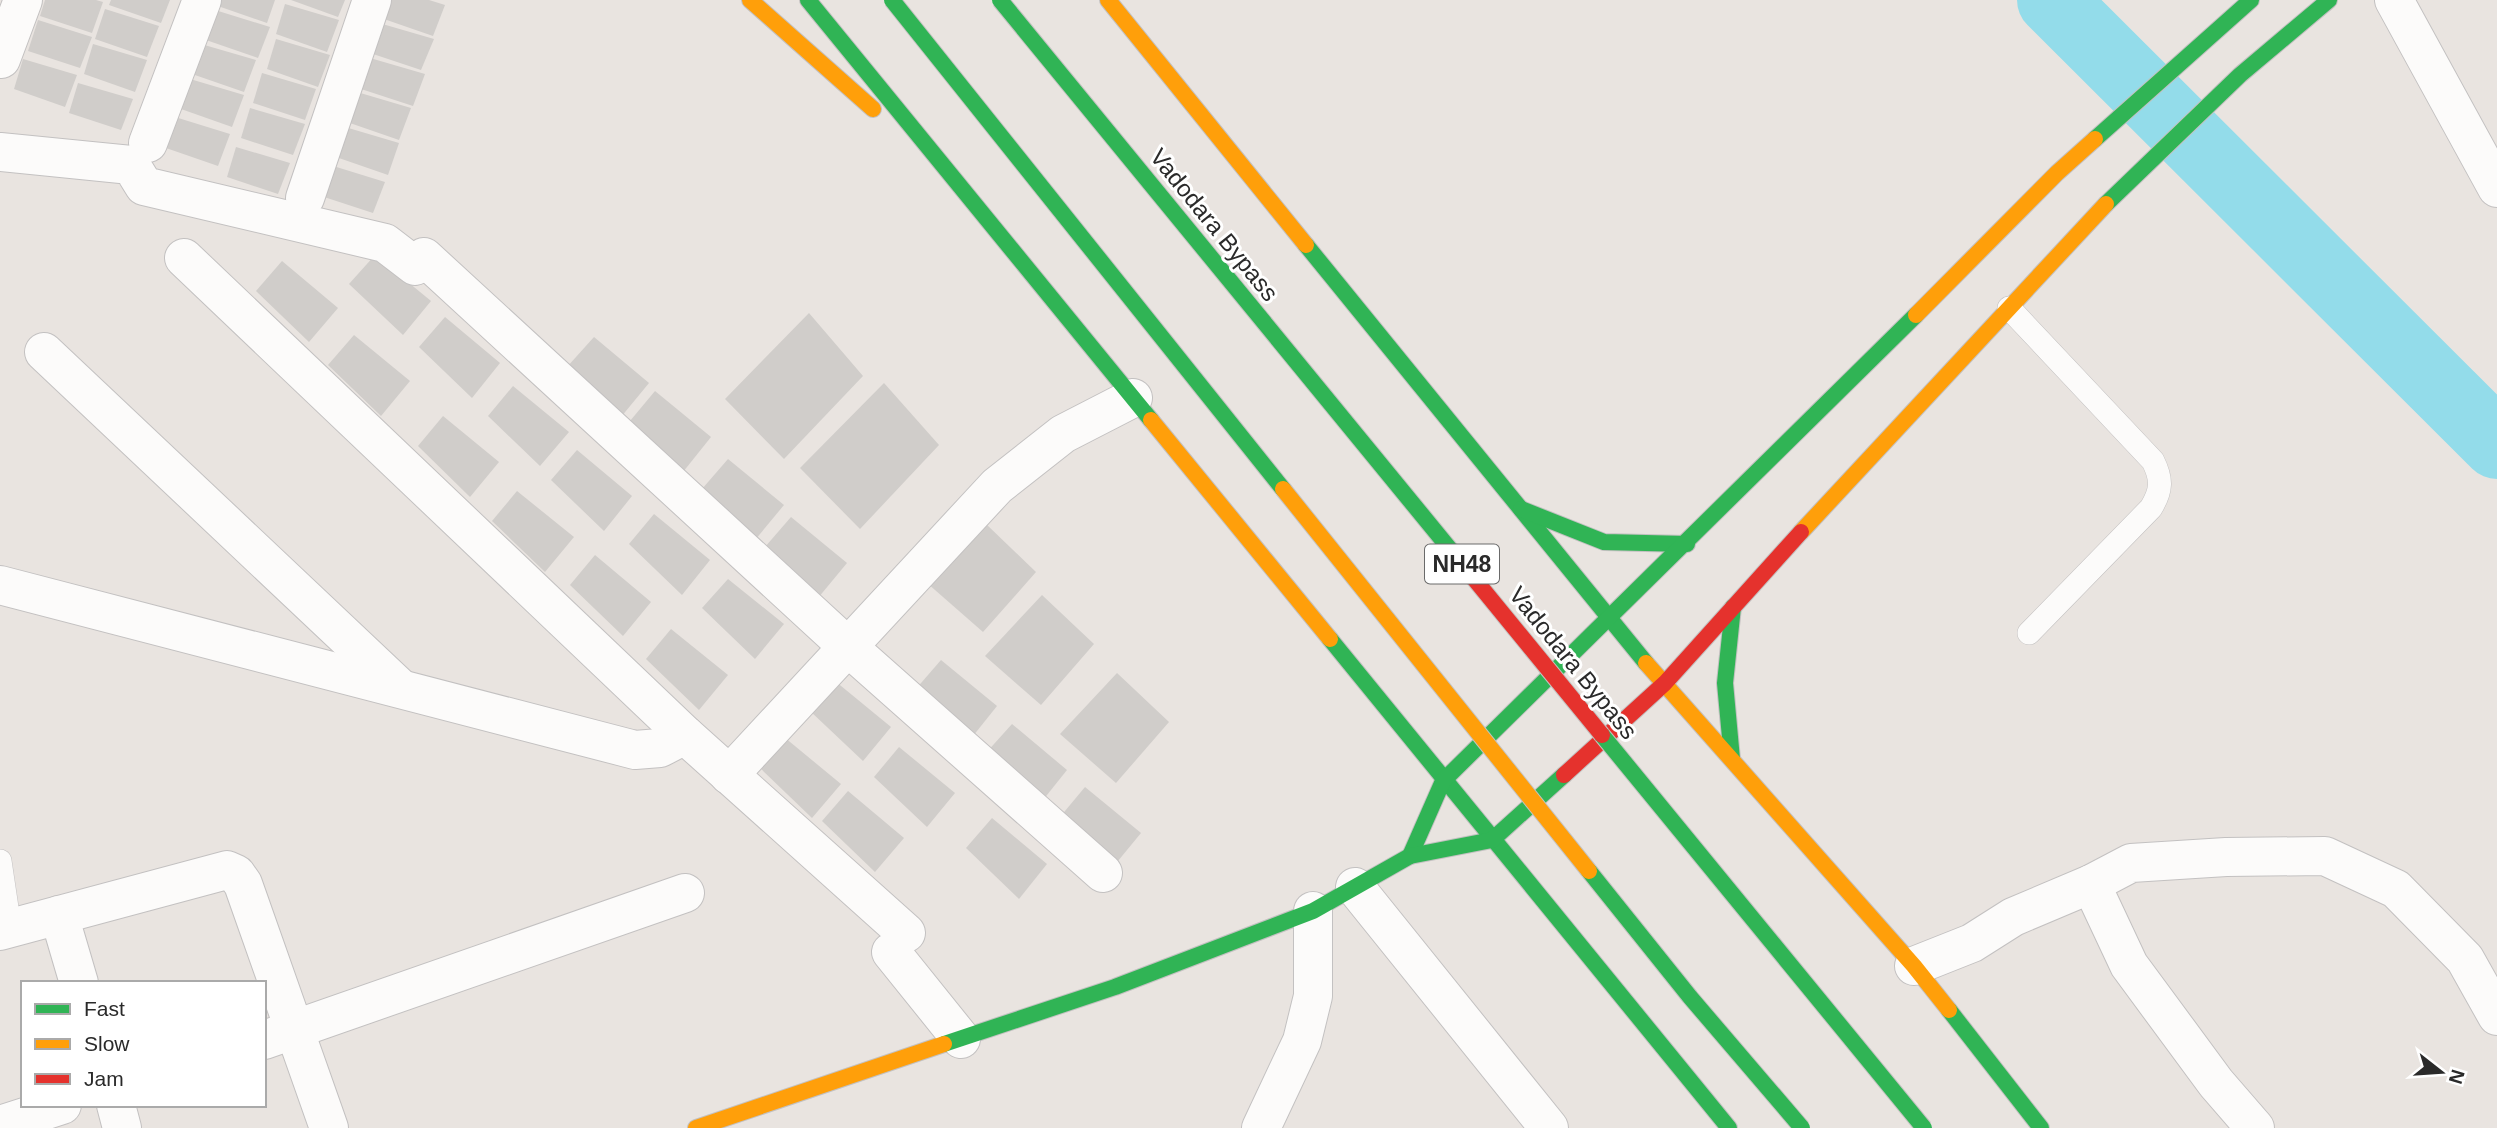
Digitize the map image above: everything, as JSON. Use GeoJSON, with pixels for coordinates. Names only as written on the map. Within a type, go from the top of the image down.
{"type":"FeatureCollection","features":[{"type":"Feature","properties":{"kind":"main road"},"geometry":{"type":"LineString","coordinates":[[750,0],[961,188]]}},
{"type":"Feature","properties":{"kind":"main road"},"geometry":{"type":"LineString","coordinates":[[808,0],[1729,1128]]}},
{"type":"Feature","properties":{"kind":"main road"},"geometry":{"type":"LineString","coordinates":[[892,0],[1690,997],[1801,1128]]}},
{"type":"Feature","properties":{"kind":"main road","name":"Vadodara Bypass"},"geometry":{"type":"LineString","coordinates":[[1000,0],[1924,1128]]}},
{"type":"Feature","properties":{"kind":"main road"},"geometry":{"type":"LineString","coordinates":[[1108,0],[1609,621],[1914,966],[2041,1128]]}},
{"type":"Feature","properties":{"kind":"main road"},"geometry":{"type":"LineString","coordinates":[[1410,856],[1443,781],[1687,544],[2108,124],[2251,0]]}},
{"type":"Feature","properties":{"kind":"main road"},"geometry":{"type":"LineString","coordinates":[[696,1128],[1115,987],[1313,911],[1410,856],[1492,840],[1665,684],[1733,607],[2137,172],[2240,75],[2329,0]]}},
{"type":"Feature","properties":{"kind":"main road"},"geometry":{"type":"LineString","coordinates":[[1519,509],[1604,541],[1687,544]]}},
{"type":"Feature","properties":{"kind":"main road"},"geometry":{"type":"LineString","coordinates":[[1731,759],[1725,717],[1726,649],[1733,607]]}},
{"type":"Feature","properties":{"kind":"street"},"geometry":{"type":"LineString","coordinates":[[1,59],[23,0]]}},
{"type":"Feature","properties":{"kind":"street"},"geometry":{"type":"LineString","coordinates":[[148,142],[202,0]]}},
{"type":"Feature","properties":{"kind":"street"},"geometry":{"type":"LineString","coordinates":[[305,198],[372,0]]}},
{"type":"Feature","properties":{"kind":"street"},"geometry":{"type":"LineString","coordinates":[[2394,0],[2497,188]]}},
{"type":"Feature","properties":{"kind":"street"},"geometry":{"type":"LineString","coordinates":[[0,152],[131,165],[144,186],[386,243],[419,262],[1103,873]]}},
{"type":"Feature","properties":{"kind":"street"},"geometry":{"type":"LineString","coordinates":[[184,258],[729,775],[898,942],[961,1039]]}},
{"type":"Feature","properties":{"kind":"street"},"geometry":{"type":"LineString","coordinates":[[44,352],[402,690]]}},
{"type":"Feature","properties":{"kind":"street"},"geometry":{"type":"LineString","coordinates":[[729,775],[997,486],[1063,434],[1133,398]]}},
{"type":"Feature","properties":{"kind":"street"},"geometry":{"type":"LineString","coordinates":[[0,585],[635,750],[660,748],[685,736]]}},
{"type":"Feature","properties":{"kind":"street"},"geometry":{"type":"LineString","coordinates":[[1914,966],[1972,943],[2013,917],[2091,884],[2131,863],[2227,857],[2325,856],[2396,889],[2465,959],[2497,1016]]}},
{"type":"Feature","properties":{"kind":"street"},"geometry":{"type":"LineString","coordinates":[[5,930],[227,870],[236,874],[243,884],[266,981]]}},
{"type":"Feature","properties":{"kind":"street"},"geometry":{"type":"LineString","coordinates":[[2091,884],[2129,965],[2216,1083],[2255,1128]]}},
{"type":"Feature","properties":{"kind":"street"},"geometry":{"type":"LineString","coordinates":[[1355,887],[1549,1128]]}},
{"type":"Feature","properties":{"kind":"street"},"geometry":{"type":"LineString","coordinates":[[279,1036],[685,893]]}},
{"type":"Feature","properties":{"kind":"street"},"geometry":{"type":"LineString","coordinates":[[1261,1128],[1302,1041],[1312,996],[1313,911]]}},
{"type":"Feature","properties":{"kind":"street"},"geometry":{"type":"LineString","coordinates":[[59,915],[78,981]]}},
{"type":"Feature","properties":{"kind":"street"},"geometry":{"type":"LineString","coordinates":[[266,981],[279,1036],[329,1128]]}},
{"type":"Feature","properties":{"kind":"street"},"geometry":{"type":"LineString","coordinates":[[0,1125],[56,1107]]}},
{"type":"Feature","properties":{"kind":"street"},"geometry":{"type":"LineString","coordinates":[[117,1107],[122,1128]]}},
{"type":"Feature","properties":{"kind":"lane"},"geometry":{"type":"LineString","coordinates":[[2009,308],[2153,461],[2161,476],[2159,492],[2151,508],[2029,633]]}},
{"type":"Feature","properties":{"kind":"lane"},"geometry":{"type":"LineString","coordinates":[[0,861],[5,930]]}},
{"type":"Feature","properties":{"kind":"building"},"geometry":{"type":"Polygon","coordinates":[[[45,0],[103,2],[92,33],[40,16],[45,0]]]}},
{"type":"Feature","properties":{"kind":"building"},"geometry":{"type":"Polygon","coordinates":[[[111,0],[170,0],[161,23],[109,5],[111,0]]]}},
{"type":"Feature","properties":{"kind":"building"},"geometry":{"type":"Polygon","coordinates":[[[216,0],[275,0],[267,23],[215,5],[216,0]]]}},
{"type":"Feature","properties":{"kind":"building"},"geometry":{"type":"Polygon","coordinates":[[[291,0],[345,0],[338,17],[291,0]]]}},
{"type":"Feature","properties":{"kind":"building"},"geometry":{"type":"Polygon","coordinates":[[[387,0],[429,0],[445,5],[433,36],[381,18],[387,0]]]}},
{"type":"Feature","properties":{"kind":"building"},"geometry":{"type":"Polygon","coordinates":[[[285,4],[339,20],[327,52],[276,34],[285,4]]]}},
{"type":"Feature","properties":{"kind":"building"},"geometry":{"type":"Polygon","coordinates":[[[105,9],[159,26],[147,57],[95,39],[105,9]]]}},
{"type":"Feature","properties":{"kind":"building"},"geometry":{"type":"Polygon","coordinates":[[[215,10],[270,27],[258,58],[206,40],[215,10]]]}},
{"type":"Feature","properties":{"kind":"building"},"geometry":{"type":"Polygon","coordinates":[[[38,20],[92,37],[80,68],[28,51],[38,20]]]}},
{"type":"Feature","properties":{"kind":"building"},"geometry":{"type":"Polygon","coordinates":[[[379,23],[434,39],[421,70],[370,53],[379,23]]]}},
{"type":"Feature","properties":{"kind":"building"},"geometry":{"type":"Polygon","coordinates":[[[276,39],[330,55],[318,87],[267,69],[276,39]]]}},
{"type":"Feature","properties":{"kind":"building"},"geometry":{"type":"Polygon","coordinates":[[[93,44],[147,60],[135,92],[84,74],[93,44]]]}},
{"type":"Feature","properties":{"kind":"building"},"geometry":{"type":"Polygon","coordinates":[[[201,44],[256,60],[244,92],[192,74],[201,44]]]}},
{"type":"Feature","properties":{"kind":"building"},"geometry":{"type":"Polygon","coordinates":[[[370,58],[425,74],[413,106],[361,89],[370,58]]]}},
{"type":"Feature","properties":{"kind":"building"},"geometry":{"type":"Polygon","coordinates":[[[23,59],[77,75],[65,107],[14,89],[23,59]]]}},
{"type":"Feature","properties":{"kind":"building"},"geometry":{"type":"Polygon","coordinates":[[[262,73],[316,89],[305,120],[253,103],[262,73]]]}},
{"type":"Feature","properties":{"kind":"building"},"geometry":{"type":"Polygon","coordinates":[[[190,79],[244,95],[232,127],[181,109],[190,79]]]}},
{"type":"Feature","properties":{"kind":"building"},"geometry":{"type":"Polygon","coordinates":[[[78,83],[133,99],[121,130],[69,113],[78,83]]]}},
{"type":"Feature","properties":{"kind":"building"},"geometry":{"type":"Polygon","coordinates":[[[357,92],[411,108],[399,140],[347,122],[357,92]]]}},
{"type":"Feature","properties":{"kind":"building"},"geometry":{"type":"Polygon","coordinates":[[[250,108],[305,124],[293,155],[241,138],[250,108]]]}},
{"type":"Feature","properties":{"kind":"building"},"geometry":{"type":"Polygon","coordinates":[[[175,117],[230,134],[218,166],[166,148],[175,117]]]}},
{"type":"Feature","properties":{"kind":"building"},"geometry":{"type":"Polygon","coordinates":[[[345,127],[399,143],[388,175],[336,157],[345,127]]]}},
{"type":"Feature","properties":{"kind":"building"},"geometry":{"type":"Polygon","coordinates":[[[236,147],[290,163],[278,194],[227,177],[236,147]]]}},
{"type":"Feature","properties":{"kind":"building"},"geometry":{"type":"Polygon","coordinates":[[[330,165],[385,182],[373,213],[321,196],[330,165]]]}},
{"type":"Feature","properties":{"kind":"building"},"geometry":{"type":"Polygon","coordinates":[[[375,255],[431,301],[403,335],[349,284],[375,255]]]}},
{"type":"Feature","properties":{"kind":"building"},"geometry":{"type":"Polygon","coordinates":[[[282,261],[338,308],[309,342],[256,291],[282,261]]]}},
{"type":"Feature","properties":{"kind":"building"},"geometry":{"type":"Polygon","coordinates":[[[809,313],[863,376],[784,459],[725,399],[809,313]]]}},
{"type":"Feature","properties":{"kind":"building"},"geometry":{"type":"Polygon","coordinates":[[[445,317],[500,363],[472,398],[419,347],[445,317]]]}},
{"type":"Feature","properties":{"kind":"building"},"geometry":{"type":"Polygon","coordinates":[[[354,335],[410,381],[381,416],[328,365],[354,335]]]}},
{"type":"Feature","properties":{"kind":"building"},"geometry":{"type":"Polygon","coordinates":[[[594,337],[649,383],[621,417],[567,367],[594,337]]]}},
{"type":"Feature","properties":{"kind":"building"},"geometry":{"type":"Polygon","coordinates":[[[884,383],[939,445],[860,529],[800,468],[884,383]]]}},
{"type":"Feature","properties":{"kind":"building"},"geometry":{"type":"Polygon","coordinates":[[[513,386],[569,432],[540,466],[488,416],[513,386]]]}},
{"type":"Feature","properties":{"kind":"building"},"geometry":{"type":"Polygon","coordinates":[[[655,391],[711,437],[683,472],[630,421],[655,391]]]}},
{"type":"Feature","properties":{"kind":"building"},"geometry":{"type":"Polygon","coordinates":[[[443,416],[499,462],[470,497],[418,446],[443,416]]]}},
{"type":"Feature","properties":{"kind":"building"},"geometry":{"type":"Polygon","coordinates":[[[577,450],[632,496],[604,531],[551,480],[577,450]]]}},
{"type":"Feature","properties":{"kind":"building"},"geometry":{"type":"Polygon","coordinates":[[[728,459],[784,505],[755,540],[702,489],[728,459]]]}},
{"type":"Feature","properties":{"kind":"building"},"geometry":{"type":"Polygon","coordinates":[[[517,491],[574,537],[545,572],[492,521],[517,491]]]}},
{"type":"Feature","properties":{"kind":"building"},"geometry":{"type":"Polygon","coordinates":[[[654,514],[710,560],[682,595],[629,544],[654,514]]]}},
{"type":"Feature","properties":{"kind":"building"},"geometry":{"type":"Polygon","coordinates":[[[791,517],[847,563],[818,598],[765,547],[791,517]]]}},
{"type":"Feature","properties":{"kind":"building"},"geometry":{"type":"Polygon","coordinates":[[[985,523],[1036,572],[983,632],[927,583],[985,523]]]}},
{"type":"Feature","properties":{"kind":"building"},"geometry":{"type":"Polygon","coordinates":[[[595,555],[651,602],[623,636],[570,585],[595,555]]]}},
{"type":"Feature","properties":{"kind":"building"},"geometry":{"type":"Polygon","coordinates":[[[728,579],[784,624],[755,659],[702,608],[728,579]]]}},
{"type":"Feature","properties":{"kind":"building"},"geometry":{"type":"Polygon","coordinates":[[[1042,595],[1094,644],[1041,705],[985,656],[1042,595]]]}},
{"type":"Feature","properties":{"kind":"building"},"geometry":{"type":"Polygon","coordinates":[[[671,629],[728,675],[699,710],[646,659],[671,629]]]}},
{"type":"Feature","properties":{"kind":"building"},"geometry":{"type":"Polygon","coordinates":[[[941,660],[997,706],[969,741],[915,690],[941,660]]]}},
{"type":"Feature","properties":{"kind":"building"},"geometry":{"type":"Polygon","coordinates":[[[1117,673],[1169,722],[1116,783],[1060,734],[1117,673]]]}},
{"type":"Feature","properties":{"kind":"building"},"geometry":{"type":"Polygon","coordinates":[[[835,681],[891,727],[863,761],[809,710],[835,681]]]}},
{"type":"Feature","properties":{"kind":"building"},"geometry":{"type":"Polygon","coordinates":[[[1012,724],[1067,770],[1039,805],[985,754],[1012,724]]]}},
{"type":"Feature","properties":{"kind":"building"},"geometry":{"type":"Polygon","coordinates":[[[784,737],[841,784],[812,818],[759,767],[784,737]]]}},
{"type":"Feature","properties":{"kind":"building"},"geometry":{"type":"Polygon","coordinates":[[[899,747],[955,793],[927,827],[874,777],[899,747]]]}},
{"type":"Feature","properties":{"kind":"building"},"geometry":{"type":"Polygon","coordinates":[[[1085,787],[1141,833],[1113,867],[1060,817],[1085,787]]]}},
{"type":"Feature","properties":{"kind":"building"},"geometry":{"type":"Polygon","coordinates":[[[848,791],[904,838],[875,872],[822,821],[848,791]]]}},
{"type":"Feature","properties":{"kind":"building"},"geometry":{"type":"Polygon","coordinates":[[[992,818],[1047,864],[1019,899],[966,848],[992,818]]]}},
{"type":"Feature","properties":{"kind":"waterway"},"geometry":{"type":"LineString","coordinates":[[2052,0],[2497,444]]}},
{"type":"Feature","properties":{"kind":"traffic: fast"},"geometry":{"type":"LineString","coordinates":[[808,0],[1151,420]]}},
{"type":"Feature","properties":{"kind":"traffic: fast"},"geometry":{"type":"LineString","coordinates":[[892,0],[1283,489]]}},
{"type":"Feature","properties":{"kind":"traffic: fast"},"geometry":{"type":"LineString","coordinates":[[1000,0],[1458,559]]}},
{"type":"Feature","properties":{"kind":"traffic: fast"},"geometry":{"type":"LineString","coordinates":[[2095,139],[2251,0]]}},
{"type":"Feature","properties":{"kind":"traffic: fast"},"geometry":{"type":"LineString","coordinates":[[2106,204],[2240,75],[2329,0]]}},
{"type":"Feature","properties":{"kind":"traffic: fast"},"geometry":{"type":"LineString","coordinates":[[1306,245],[1646,663]]}},
{"type":"Feature","properties":{"kind":"traffic: fast"},"geometry":{"type":"LineString","coordinates":[[1410,856],[1443,781],[1916,315]]}},
{"type":"Feature","properties":{"kind":"traffic: fast"},"geometry":{"type":"LineString","coordinates":[[1521,509],[1604,542],[1687,544]]}},
{"type":"Feature","properties":{"kind":"traffic: fast"},"geometry":{"type":"LineString","coordinates":[[1732,759],[1725,683],[1733,607]]}},
{"type":"Feature","properties":{"kind":"traffic: fast"},"geometry":{"type":"LineString","coordinates":[[1330,639],[1729,1128]]}},
{"type":"Feature","properties":{"kind":"traffic: fast"},"geometry":{"type":"LineString","coordinates":[[1602,735],[1924,1128]]}},
{"type":"Feature","properties":{"kind":"traffic: fast"},"geometry":{"type":"LineString","coordinates":[[944,1044],[1115,987],[1313,911],[1410,856],[1492,840],[1564,775]]}},
{"type":"Feature","properties":{"kind":"traffic: fast"},"geometry":{"type":"LineString","coordinates":[[1589,871],[1690,997],[1802,1128]]}},
{"type":"Feature","properties":{"kind":"traffic: fast"},"geometry":{"type":"LineString","coordinates":[[1949,1010],[2041,1128]]}},
{"type":"Feature","properties":{"kind":"traffic: slow"},"geometry":{"type":"LineString","coordinates":[[750,0],[873,109]]}},
{"type":"Feature","properties":{"kind":"traffic: slow"},"geometry":{"type":"LineString","coordinates":[[1108,0],[1306,245]]}},
{"type":"Feature","properties":{"kind":"traffic: slow"},"geometry":{"type":"LineString","coordinates":[[1916,315],[2057,173],[2095,139]]}},
{"type":"Feature","properties":{"kind":"traffic: slow"},"geometry":{"type":"LineString","coordinates":[[1801,532],[2106,204]]}},
{"type":"Feature","properties":{"kind":"traffic: slow"},"geometry":{"type":"LineString","coordinates":[[1151,420],[1330,639]]}},
{"type":"Feature","properties":{"kind":"traffic: slow"},"geometry":{"type":"LineString","coordinates":[[1283,489],[1589,871]]}},
{"type":"Feature","properties":{"kind":"traffic: slow"},"geometry":{"type":"LineString","coordinates":[[1646,663],[1914,966],[1949,1010]]}},
{"type":"Feature","properties":{"kind":"traffic: slow"},"geometry":{"type":"LineString","coordinates":[[696,1128],[944,1044]]}},
{"type":"Feature","properties":{"kind":"traffic: jam"},"geometry":{"type":"LineString","coordinates":[[1564,775],[1665,683],[1801,532]]}},
{"type":"Feature","properties":{"kind":"traffic: jam"},"geometry":{"type":"LineString","coordinates":[[1458,559],[1602,735]]}}]}
